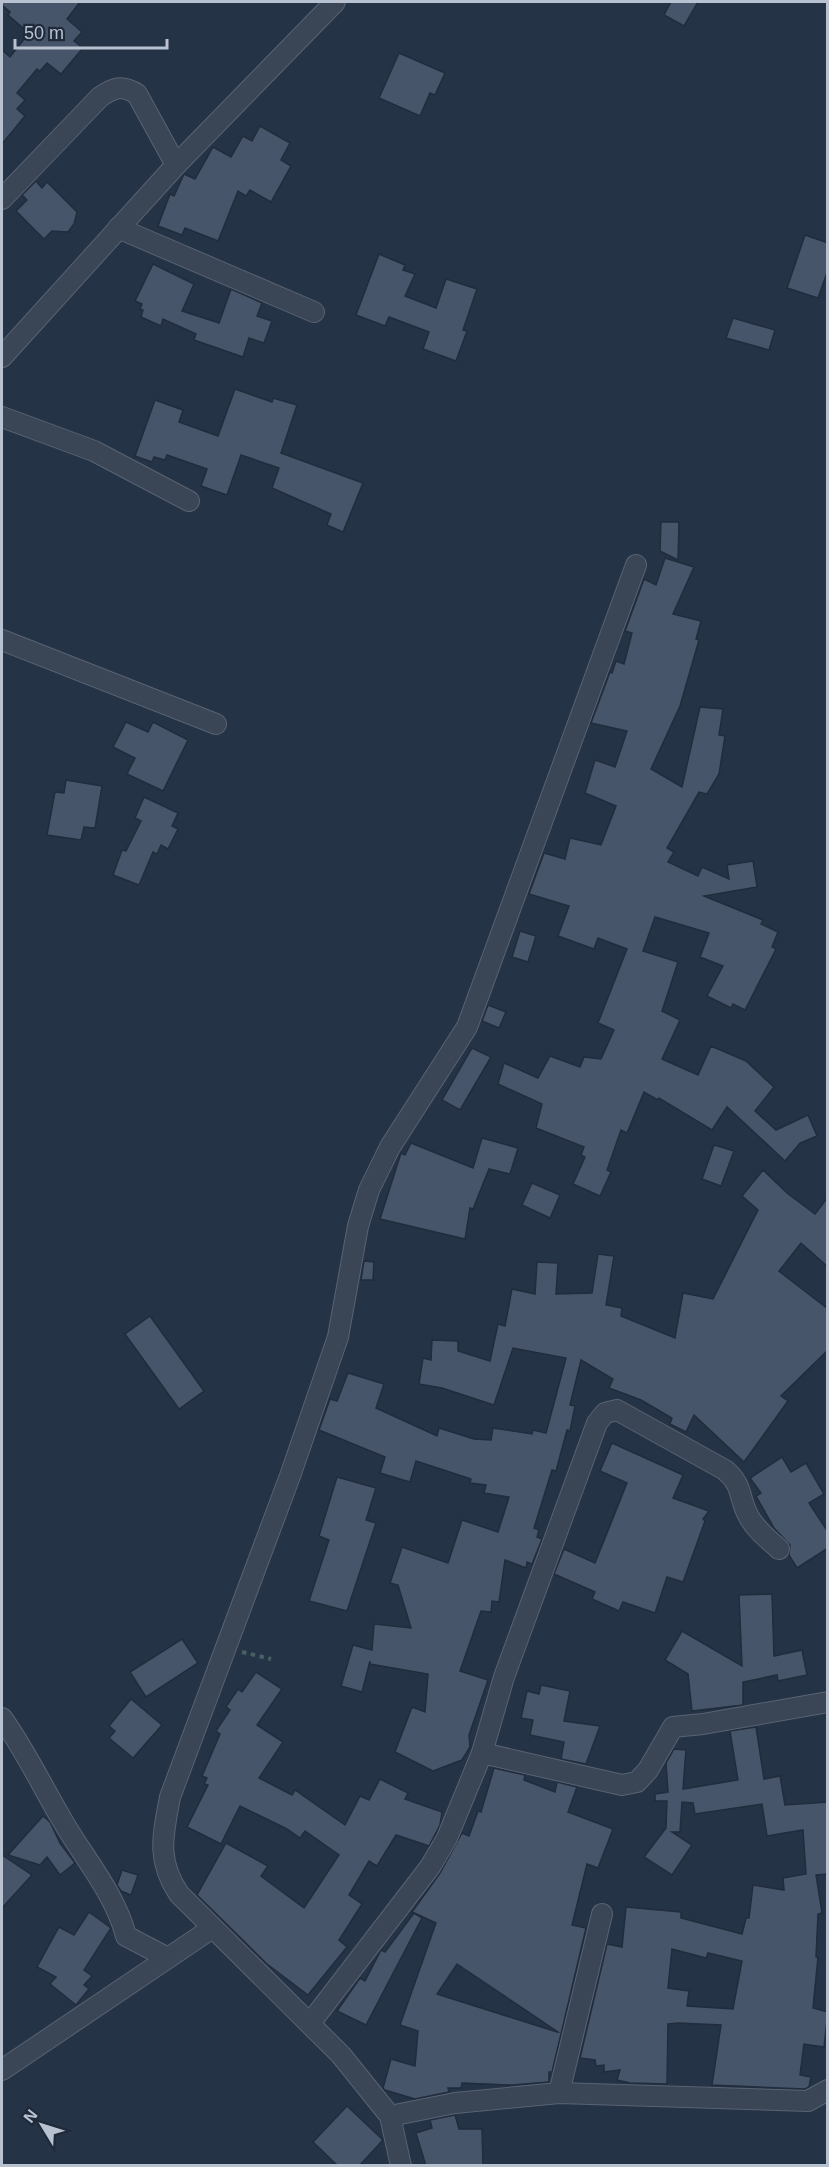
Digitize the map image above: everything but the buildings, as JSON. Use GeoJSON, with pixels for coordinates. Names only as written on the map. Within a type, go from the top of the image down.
{"type":"FeatureCollection","features":[{"type":"Feature","properties":{"kind":"street"},"geometry":{"type":"LineString","coordinates":[[2,357],[176,165],[335,2]]}},
{"type":"Feature","properties":{"kind":"street"},"geometry":{"type":"LineString","coordinates":[[2,199],[100,97],[113,89],[129,88],[137,94],[176,165]]}},
{"type":"Feature","properties":{"kind":"street"},"geometry":{"type":"LineString","coordinates":[[118,228],[314,312]]}},
{"type":"Feature","properties":{"kind":"street"},"geometry":{"type":"LineString","coordinates":[[2,417],[94,451],[189,501]]}},
{"type":"Feature","properties":{"kind":"street"},"geometry":{"type":"LineString","coordinates":[[401,2166],[390,2116],[311,2022],[211,1929],[179,1894],[167,1876],[163,1857],[163,1831],[170,1797],[290,1476],[338,1337],[358,1226],[369,1190],[390,1147],[468,1027],[636,565]]}},
{"type":"Feature","properties":{"kind":"street"},"geometry":{"type":"LineString","coordinates":[[2,640],[216,724]]}},
{"type":"Feature","properties":{"kind":"street"},"geometry":{"type":"LineString","coordinates":[[311,2022],[430,1867],[447,1838],[482,1753],[504,1677],[550,1546],[597,1423],[605,1413],[617,1410],[725,1470],[736,1479],[748,1516],[758,1530],[779,1549]]}},
{"type":"Feature","properties":{"kind":"street"},"geometry":{"type":"LineString","coordinates":[[482,1753],[622,1785],[637,1782],[648,1770],[673,1727],[703,1724],[828,1702]]}},
{"type":"Feature","properties":{"kind":"street"},"geometry":{"type":"LineString","coordinates":[[2,1718],[19,1741],[61,1819],[120,1914],[126,1936],[168,1958]]}},
{"type":"Feature","properties":{"kind":"street"},"geometry":{"type":"LineString","coordinates":[[560,2093],[602,1914]]}},
{"type":"Feature","properties":{"kind":"street"},"geometry":{"type":"LineString","coordinates":[[2,2070],[211,1929]]}},
{"type":"Feature","properties":{"kind":"street"},"geometry":{"type":"LineString","coordinates":[[390,2116],[455,2103],[560,2093],[808,2101],[828,2090]]}},
{"type":"Feature","properties":{"kind":"path"},"geometry":{"type":"LineString","coordinates":[[224,1648],[271,1659]]}}]}
